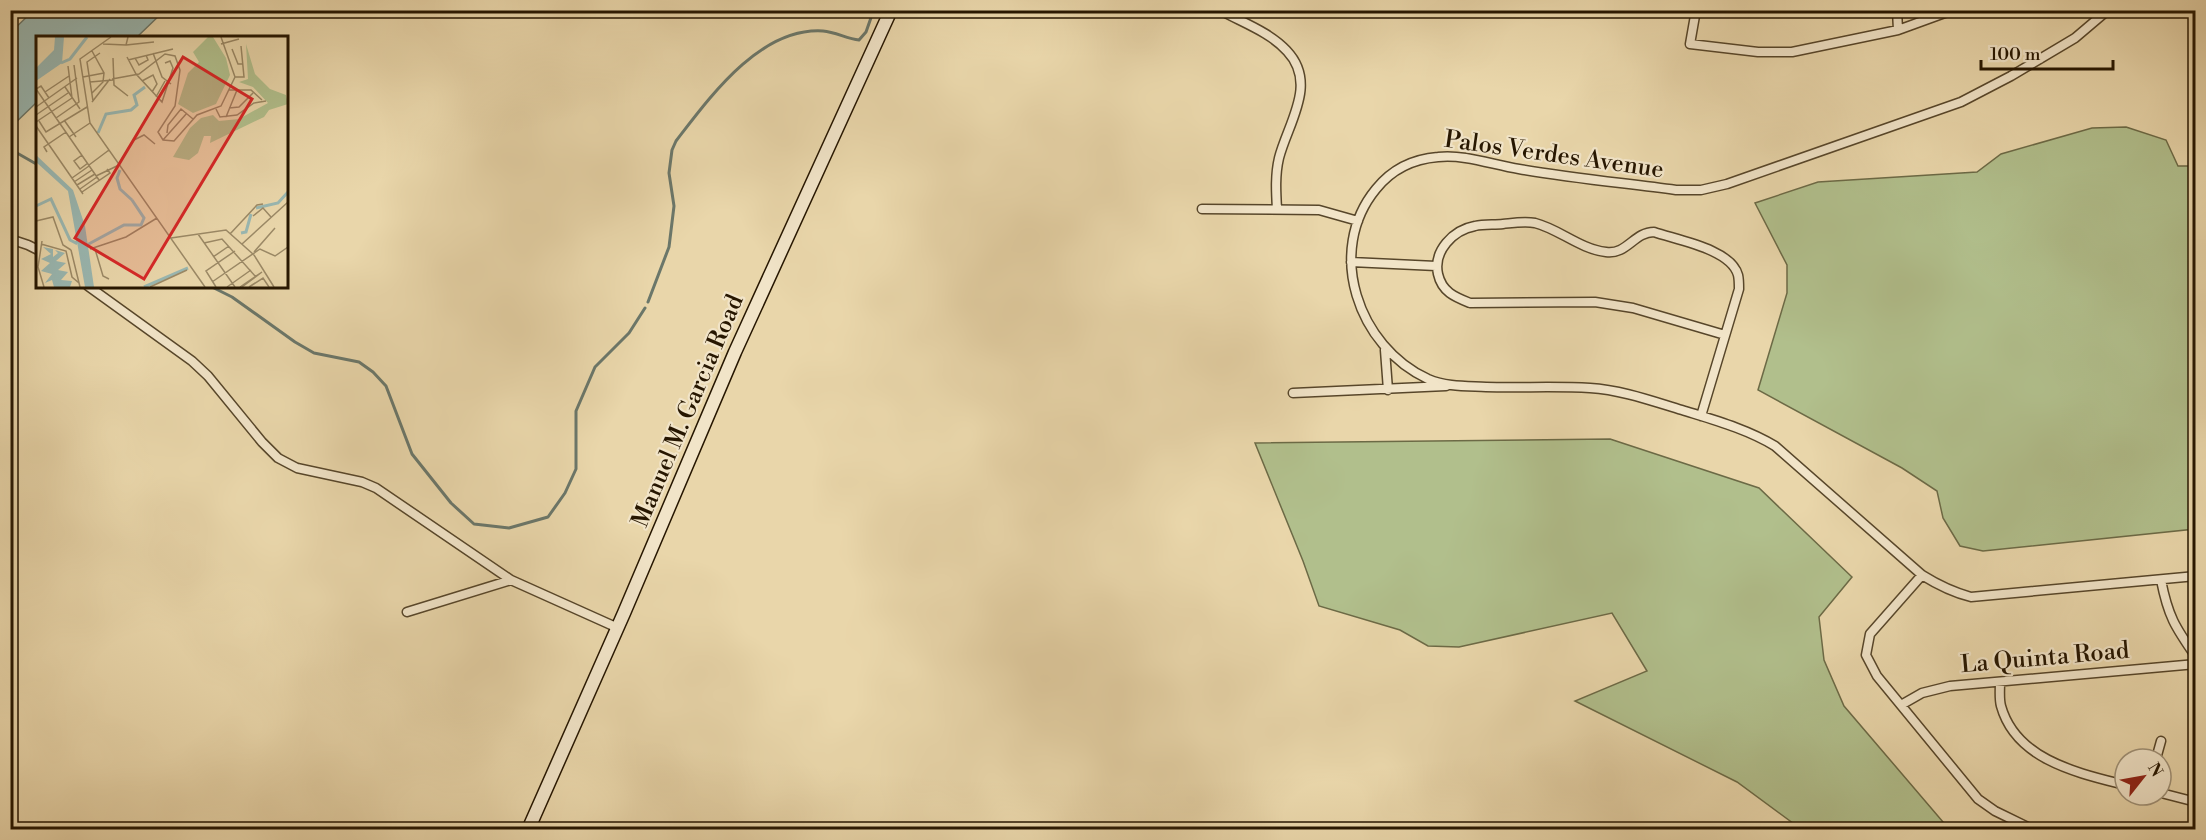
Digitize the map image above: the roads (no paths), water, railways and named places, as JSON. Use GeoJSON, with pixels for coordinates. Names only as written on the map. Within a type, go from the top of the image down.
{"type":"FeatureCollection","features":[{"type":"Feature","properties":{"kind":"main road","name":"Manuel M. Garcia Road"},"geometry":{"type":"LineString","coordinates":[[528,830],[618,628],[735,352],[891,10]]}},
{"type":"Feature","properties":{"kind":"street"},"geometry":{"type":"LineString","coordinates":[[1220,10],[1267,36],[1286,50],[1294,61],[1300,77],[1299,103],[1279,159],[1276,177],[1277,209]]}},
{"type":"Feature","properties":{"kind":"street"},"geometry":{"type":"LineString","coordinates":[[1696,10],[1690,45],[1758,52],[1792,52],[1898,30],[1953,10]]}},
{"type":"Feature","properties":{"kind":"street"},"geometry":{"type":"LineString","coordinates":[[1897,10],[1898,30]]}},
{"type":"Feature","properties":{"kind":"street","name":"Palos Verdes Avenue"},"geometry":{"type":"LineString","coordinates":[[2108,10],[2075,38],[2011,76],[1961,102],[1727,184],[1701,190],[1676,190],[1519,169],[1461,158],[1422,159],[1406,164],[1382,181],[1372,194],[1358,221],[1351,262],[1352,284],[1362,310],[1385,350],[1403,365],[1451,386],[1590,388],[1617,391],[1701,416],[1759,437],[1775,446],[1922,575],[1945,589],[1971,597],[2196,576]]}},
{"type":"Feature","properties":{"kind":"street"},"geometry":{"type":"LineString","coordinates":[[1202,209],[1319,210],[1358,221]]}},
{"type":"Feature","properties":{"kind":"street"},"geometry":{"type":"LineString","coordinates":[[1701,416],[1736,306],[1739,289],[1738,273],[1726,258],[1713,251],[1654,232],[1646,232],[1619,252],[1604,252],[1532,222],[1475,226],[1460,231],[1440,250],[1436,266],[1439,279],[1445,289],[1454,296],[1470,303],[1595,302],[1633,308],[1725,335]]}},
{"type":"Feature","properties":{"kind":"street"},"geometry":{"type":"LineString","coordinates":[[10,239],[36,249]]}},
{"type":"Feature","properties":{"kind":"street"},"geometry":{"type":"LineString","coordinates":[[1351,262],[1436,266]]}},
{"type":"Feature","properties":{"kind":"street"},"geometry":{"type":"LineString","coordinates":[[91,288],[192,361],[208,376],[278,458],[297,468],[362,482],[376,488],[511,580],[618,628]]}},
{"type":"Feature","properties":{"kind":"street"},"geometry":{"type":"LineString","coordinates":[[1385,350],[1388,390]]}},
{"type":"Feature","properties":{"kind":"street"},"geometry":{"type":"LineString","coordinates":[[1293,393],[1451,386]]}},
{"type":"Feature","properties":{"kind":"street"},"geometry":{"type":"LineString","coordinates":[[1922,575],[1870,634],[1866,655],[1877,676],[1978,799],[1995,811],[2034,830]]}},
{"type":"Feature","properties":{"kind":"street"},"geometry":{"type":"LineString","coordinates":[[407,612],[511,580]]}},
{"type":"Feature","properties":{"kind":"street"},"geometry":{"type":"LineString","coordinates":[[2161,580],[2166,607],[2174,625],[2196,657]]}},
{"type":"Feature","properties":{"kind":"street","name":"La Quinta Road"},"geometry":{"type":"LineString","coordinates":[[1901,705],[1936,688],[2196,664]]}},
{"type":"Feature","properties":{"kind":"street"},"geometry":{"type":"LineString","coordinates":[[2000,682],[2001,704],[2006,718],[2020,738],[2036,752],[2060,766],[2113,782]]}},
{"type":"Feature","properties":{"kind":"street"},"geometry":{"type":"LineString","coordinates":[[2159,747],[2161,741]]}},
{"type":"Feature","properties":{"kind":"street"},"geometry":{"type":"LineString","coordinates":[[2173,796],[2196,802]]}},
{"type":"Feature","properties":{"kind":"water"},"geometry":{"type":"Polygon","coordinates":[[[34,10],[164,10],[138,36],[36,36],[36,103],[11,127],[11,32],[34,10]]]}},
{"type":"Feature","properties":{"kind":"waterway"},"geometry":{"type":"LineString","coordinates":[[648,302],[669,247],[674,206],[669,173],[672,150],[689,123],[721,86],[758,52],[778,40],[800,33],[823,31],[859,40],[866,32],[873,12]]}},
{"type":"Feature","properties":{"kind":"waterway"},"geometry":{"type":"LineString","coordinates":[[10,149],[36,164]]}},
{"type":"Feature","properties":{"kind":"waterway"},"geometry":{"type":"LineString","coordinates":[[214,288],[232,297],[314,353],[359,362],[373,372],[386,386],[412,454],[451,503],[474,524],[509,528],[548,517],[565,493],[576,469],[576,411],[595,367],[629,333],[645,308]]}}]}
